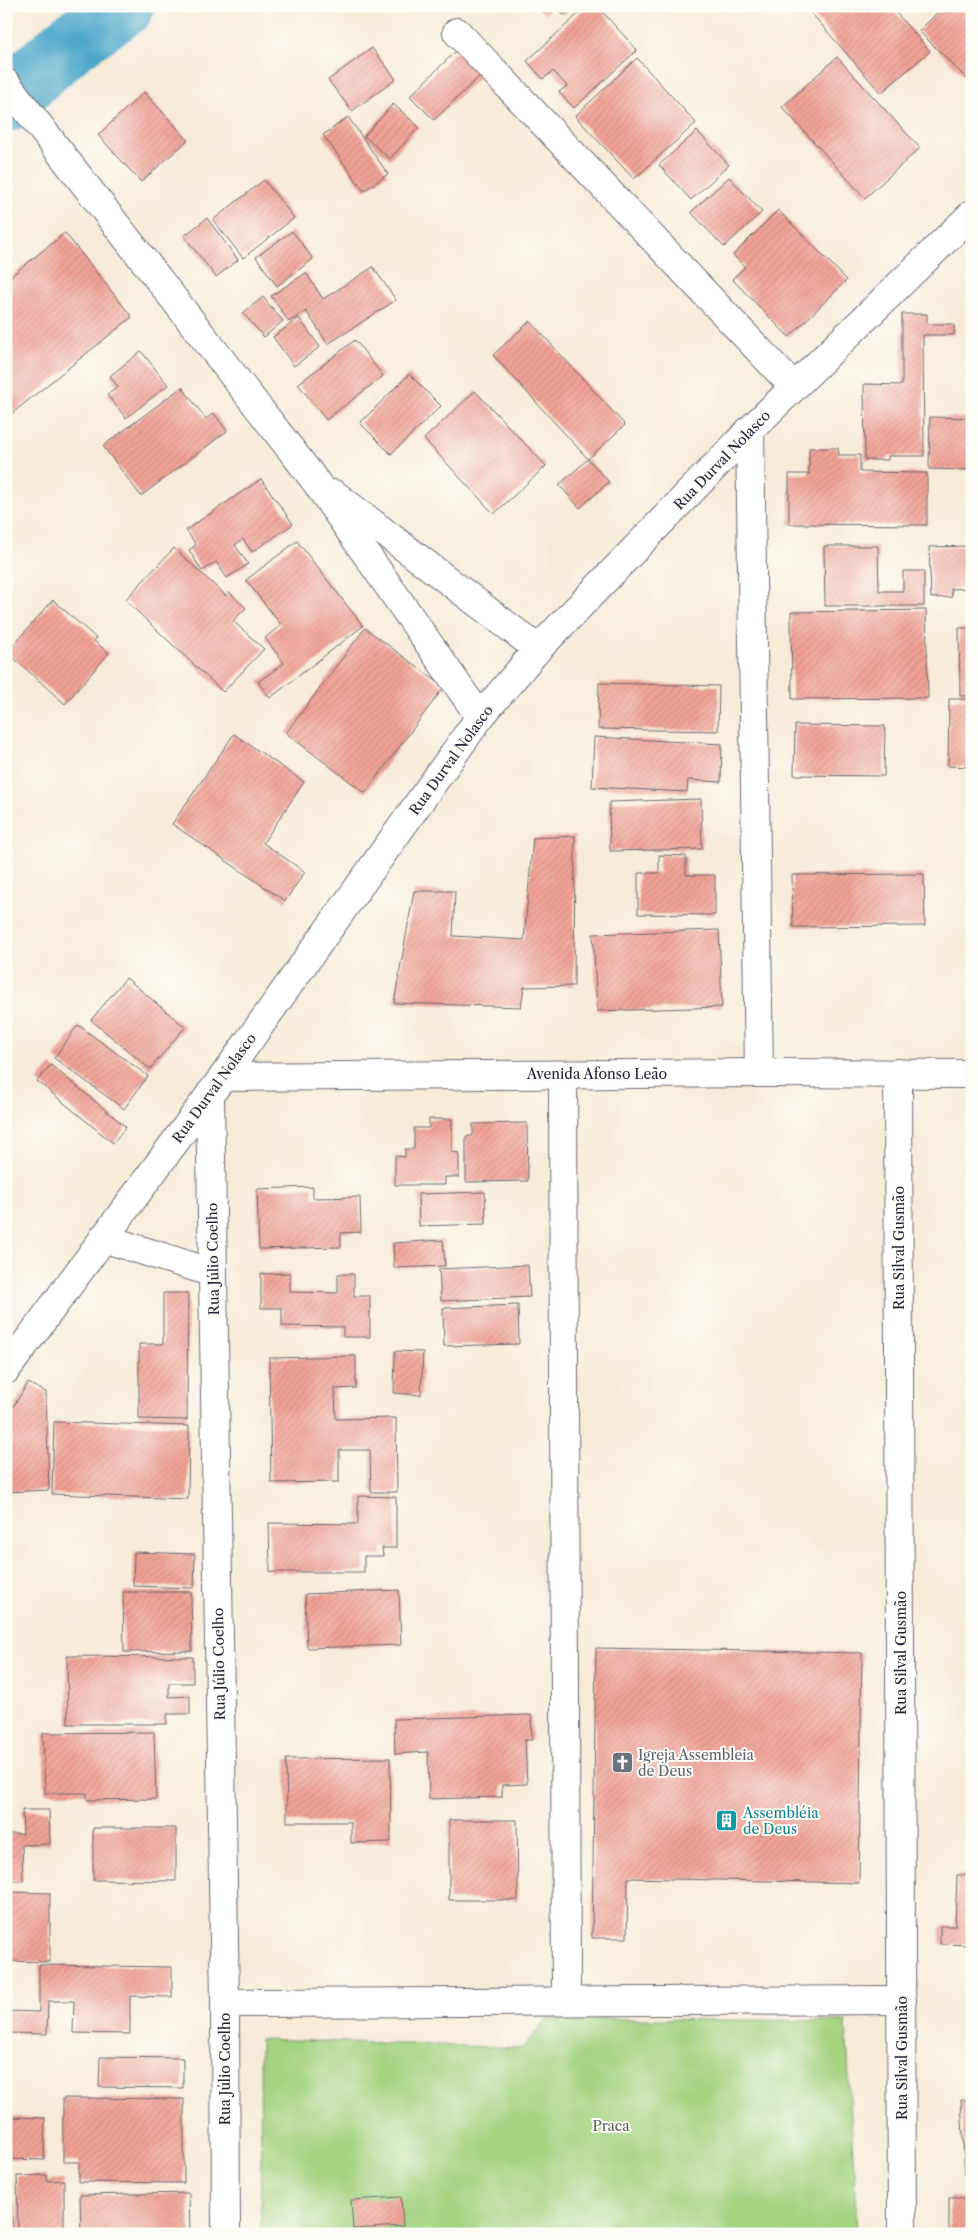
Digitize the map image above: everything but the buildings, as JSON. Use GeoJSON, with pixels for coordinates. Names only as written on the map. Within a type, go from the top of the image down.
{"type":"FeatureCollection","features":[{"type":"Feature","properties":{"kind":"street"},"geometry":{"type":"LineString","coordinates":[[457,32],[794,387]]}},
{"type":"Feature","properties":{"kind":"street"},"geometry":{"type":"LineString","coordinates":[[6,83],[313,478],[480,717]]}},
{"type":"Feature","properties":{"kind":"street","name":"Rua Durval Nolasco"},"geometry":{"type":"LineString","coordinates":[[6,1370],[216,1085],[480,717],[538,649],[750,430],[972,214]]}},
{"type":"Feature","properties":{"kind":"street"},"geometry":{"type":"LineString","coordinates":[[750,430],[759,1073]]}},
{"type":"Feature","properties":{"kind":"street"},"geometry":{"type":"LineString","coordinates":[[313,478],[538,649]]}},
{"type":"Feature","properties":{"kind":"street","name":"Avenida Afonso Leão"},"geometry":{"type":"LineString","coordinates":[[216,1085],[563,1075],[898,1072],[972,1074]]}},
{"type":"Feature","properties":{"kind":"street","name":"Rua Silval Gusmão"},"geometry":{"type":"LineString","coordinates":[[898,1072],[902,2234]]}},
{"type":"Feature","properties":{"kind":"street"},"geometry":{"type":"LineString","coordinates":[[563,1075],[566,2001]]}},
{"type":"Feature","properties":{"kind":"street","name":"Rua Júlio Coelho"},"geometry":{"type":"LineString","coordinates":[[216,1085],[213,1273],[225,2004],[226,2234]]}},
{"type":"Feature","properties":{"kind":"street"},"geometry":{"type":"LineString","coordinates":[[103,1238],[213,1273]]}},
{"type":"Feature","properties":{"kind":"street"},"geometry":{"type":"LineString","coordinates":[[225,2004],[902,2000]]}},
{"type":"Feature","properties":{"kind":"green space","name":"Praca"},"geometry":{"type":"Polygon","coordinates":[[[548,2018],[846,2021],[857,2234],[261,2234],[260,2039],[523,2048],[548,2018]]]}},
{"type":"Feature","properties":{"kind":"waterway"},"geometry":{"type":"LineString","coordinates":[[6,102],[72,42],[124,6]]}},
{"type":"Feature","properties":{"kind":"place","name":"Igreja Assembleia de Deus"},"geometry":{"type":"Point","coordinates":[622,1763]}},
{"type":"Feature","properties":{"kind":"place","name":"Assembléia de Deus"},"geometry":{"type":"Point","coordinates":[727,1821]}}]}
